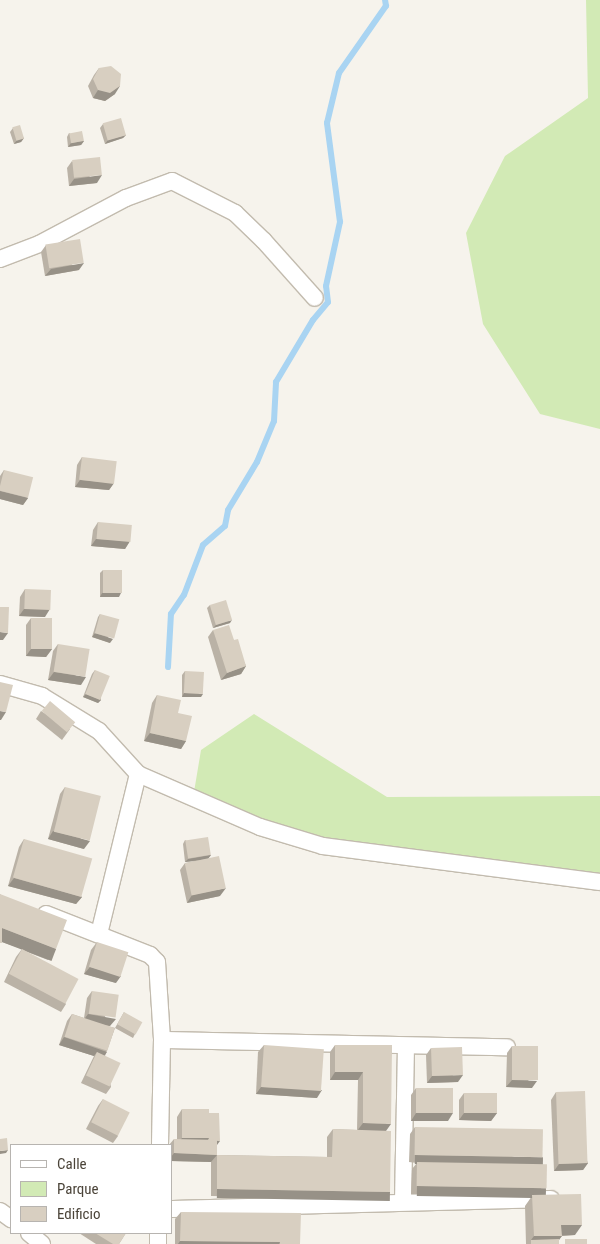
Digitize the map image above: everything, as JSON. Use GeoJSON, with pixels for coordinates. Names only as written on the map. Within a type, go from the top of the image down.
{"type":"FeatureCollection","features":[{"type":"Feature","properties":{"kind":"street"},"geometry":{"type":"LineString","coordinates":[[0,259],[39,244],[126,198],[172,181],[234,213],[264,241],[315,298]]}},
{"type":"Feature","properties":{"kind":"street"},"geometry":{"type":"LineString","coordinates":[[0,684],[42,696],[99,731],[138,774],[260,827],[323,846],[600,882]]}},
{"type":"Feature","properties":{"kind":"street"},"geometry":{"type":"LineString","coordinates":[[99,934],[138,774]]}},
{"type":"Feature","properties":{"kind":"street"},"geometry":{"type":"LineString","coordinates":[[27,906],[150,955],[157,962],[160,971],[162,1040],[160,1144]]}},
{"type":"Feature","properties":{"kind":"street"},"geometry":{"type":"LineString","coordinates":[[162,1040],[507,1047]]}},
{"type":"Feature","properties":{"kind":"street"},"geometry":{"type":"LineString","coordinates":[[403,1202],[406,1046]]}},
{"type":"Feature","properties":{"kind":"street"},"geometry":{"type":"LineString","coordinates":[[172,1209],[572,1198]]}},
{"type":"Feature","properties":{"kind":"street"},"geometry":{"type":"LineString","coordinates":[[30,1234],[42,1244]]}},
{"type":"Feature","properties":{"kind":"green space"},"geometry":{"type":"Polygon","coordinates":[[[586,0],[600,0],[600,429],[540,414],[483,324],[466,233],[505,156],[588,98],[586,0]]]}},
{"type":"Feature","properties":{"kind":"green space"},"geometry":{"type":"Polygon","coordinates":[[[254,714],[387,797],[600,796],[600,882],[323,846],[193,798],[201,750],[254,714]]]}},
{"type":"Feature","properties":{"kind":"building"},"geometry":{"type":"Polygon","coordinates":[[[111,66],[121,74],[120,86],[110,93],[98,90],[93,79],[99,68],[111,66]]]}},
{"type":"Feature","properties":{"kind":"building"},"geometry":{"type":"Polygon","coordinates":[[[121,118],[126,135],[108,141],[103,123],[121,118]]]}},
{"type":"Feature","properties":{"kind":"building"},"geometry":{"type":"Polygon","coordinates":[[[20,125],[24,138],[16,141],[12,127],[20,125]]]}},
{"type":"Feature","properties":{"kind":"building"},"geometry":{"type":"Polygon","coordinates":[[[82,131],[84,141],[71,143],[69,133],[82,131]]]}},
{"type":"Feature","properties":{"kind":"building"},"geometry":{"type":"Polygon","coordinates":[[[100,157],[102,175],[74,178],[72,160],[100,157]]]}},
{"type":"Feature","properties":{"kind":"building"},"geometry":{"type":"Polygon","coordinates":[[[80,239],[84,263],[49,268],[45,244],[80,239]]]}},
{"type":"Feature","properties":{"kind":"building"},"geometry":{"type":"Polygon","coordinates":[[[82,457],[117,461],[114,484],[79,480],[82,457]]]}},
{"type":"Feature","properties":{"kind":"building"},"geometry":{"type":"Polygon","coordinates":[[[4,470],[33,477],[28,498],[0,491],[4,470]]]}},
{"type":"Feature","properties":{"kind":"building"},"geometry":{"type":"Polygon","coordinates":[[[98,522],[132,525],[130,542],[97,539],[98,522]]]}},
{"type":"Feature","properties":{"kind":"building"},"geometry":{"type":"Polygon","coordinates":[[[103,570],[122,570],[122,593],[103,593],[103,570]]]}},
{"type":"Feature","properties":{"kind":"building"},"geometry":{"type":"Polygon","coordinates":[[[25,589],[51,590],[50,610],[24,609],[25,589]]]}},
{"type":"Feature","properties":{"kind":"building"},"geometry":{"type":"Polygon","coordinates":[[[226,600],[232,620],[216,625],[210,605],[226,600]]]}},
{"type":"Feature","properties":{"kind":"building"},"geometry":{"type":"Polygon","coordinates":[[[0,607],[9,607],[8,633],[0,632],[0,607]]]}},
{"type":"Feature","properties":{"kind":"building"},"geometry":{"type":"Polygon","coordinates":[[[100,614],[119,619],[114,638],[95,633],[100,614]]]}},
{"type":"Feature","properties":{"kind":"building"},"geometry":{"type":"Polygon","coordinates":[[[31,618],[52,618],[52,649],[31,649],[31,618]]]}},
{"type":"Feature","properties":{"kind":"building"},"geometry":{"type":"Polygon","coordinates":[[[229,625],[234,640],[238,639],[246,666],[227,673],[213,630],[229,625]]]}},
{"type":"Feature","properties":{"kind":"building"},"geometry":{"type":"Polygon","coordinates":[[[58,644],[90,649],[85,677],[54,672],[58,644]]]}},
{"type":"Feature","properties":{"kind":"building"},"geometry":{"type":"Polygon","coordinates":[[[95,670],[110,676],[100,700],[85,694],[95,670]]]}},
{"type":"Feature","properties":{"kind":"building"},"geometry":{"type":"Polygon","coordinates":[[[185,671],[204,672],[203,694],[184,693],[185,671]]]}},
{"type":"Feature","properties":{"kind":"building"},"geometry":{"type":"Polygon","coordinates":[[[0,682],[13,685],[6,712],[0,711],[0,682]]]}},
{"type":"Feature","properties":{"kind":"building"},"geometry":{"type":"Polygon","coordinates":[[[157,695],[181,700],[178,713],[192,716],[186,741],[150,733],[157,695]]]}},
{"type":"Feature","properties":{"kind":"building"},"geometry":{"type":"Polygon","coordinates":[[[50,701],[75,722],[67,732],[42,711],[50,701]]]}},
{"type":"Feature","properties":{"kind":"building"},"geometry":{"type":"Polygon","coordinates":[[[65,787],[101,796],[90,841],[54,832],[65,787]]]}},
{"type":"Feature","properties":{"kind":"building"},"geometry":{"type":"Polygon","coordinates":[[[208,837],[211,855],[188,858],[185,841],[208,837]]]}},
{"type":"Feature","properties":{"kind":"building"},"geometry":{"type":"Polygon","coordinates":[[[24,839],[92,859],[81,897],[13,877],[24,839]]]}},
{"type":"Feature","properties":{"kind":"building"},"geometry":{"type":"Polygon","coordinates":[[[219,856],[226,888],[192,896],[185,863],[219,856]]]}},
{"type":"Feature","properties":{"kind":"building"},"geometry":{"type":"Polygon","coordinates":[[[0,894],[67,920],[56,949],[2,928],[2,943],[0,943],[0,894]]]}},
{"type":"Feature","properties":{"kind":"building"},"geometry":{"type":"Polygon","coordinates":[[[97,942],[128,952],[120,977],[89,967],[97,942]]]}},
{"type":"Feature","properties":{"kind":"building"},"geometry":{"type":"Polygon","coordinates":[[[22,949],[79,979],[65,1004],[9,974],[22,949]]]}},
{"type":"Feature","properties":{"kind":"building"},"geometry":{"type":"Polygon","coordinates":[[[92,991],[119,995],[116,1018],[89,1014],[92,991]]]}},
{"type":"Feature","properties":{"kind":"building"},"geometry":{"type":"Polygon","coordinates":[[[124,1012],[142,1022],[136,1034],[117,1024],[124,1012]]]}},
{"type":"Feature","properties":{"kind":"building"},"geometry":{"type":"Polygon","coordinates":[[[72,1014],[115,1028],[107,1051],[65,1037],[72,1014]]]}},
{"type":"Feature","properties":{"kind":"building"},"geometry":{"type":"Polygon","coordinates":[[[264,1045],[324,1049],[321,1091],[261,1087],[264,1045]]]}},
{"type":"Feature","properties":{"kind":"building"},"geometry":{"type":"Polygon","coordinates":[[[335,1045],[392,1045],[391,1124],[363,1123],[363,1072],[335,1072],[335,1045]]]}},
{"type":"Feature","properties":{"kind":"building"},"geometry":{"type":"Polygon","coordinates":[[[512,1046],[538,1046],[538,1080],[512,1080],[512,1046]]]}},
{"type":"Feature","properties":{"kind":"building"},"geometry":{"type":"Polygon","coordinates":[[[462,1047],[463,1075],[432,1076],[431,1048],[462,1047]]]}},
{"type":"Feature","properties":{"kind":"building"},"geometry":{"type":"Polygon","coordinates":[[[97,1052],[121,1063],[110,1087],[86,1076],[97,1052]]]}},
{"type":"Feature","properties":{"kind":"building"},"geometry":{"type":"Polygon","coordinates":[[[416,1088],[453,1088],[453,1113],[416,1113],[416,1088]]]}},
{"type":"Feature","properties":{"kind":"building"},"geometry":{"type":"Polygon","coordinates":[[[585,1091],[588,1163],[559,1164],[556,1092],[585,1091]]]}},
{"type":"Feature","properties":{"kind":"building"},"geometry":{"type":"Polygon","coordinates":[[[464,1093],[497,1093],[497,1113],[464,1113],[464,1093]]]}},
{"type":"Feature","properties":{"kind":"building"},"geometry":{"type":"Polygon","coordinates":[[[103,1099],[130,1113],[118,1136],[91,1122],[103,1099]]]}},
{"type":"Feature","properties":{"kind":"building"},"geometry":{"type":"Polygon","coordinates":[[[182,1109],[209,1109],[209,1138],[182,1138],[182,1109]]]}},
{"type":"Feature","properties":{"kind":"building"},"geometry":{"type":"Polygon","coordinates":[[[209,1113],[219,1113],[220,1141],[208,1140],[209,1113]]]}},
{"type":"Feature","properties":{"kind":"building"},"geometry":{"type":"Polygon","coordinates":[[[415,1127],[543,1129],[542,1157],[415,1155],[415,1127]]]}},
{"type":"Feature","properties":{"kind":"building"},"geometry":{"type":"Polygon","coordinates":[[[333,1129],[391,1131],[390,1192],[217,1189],[217,1155],[332,1157],[333,1129]]]}},
{"type":"Feature","properties":{"kind":"building"},"geometry":{"type":"Polygon","coordinates":[[[7,1138],[8,1150],[0,1151],[0,1139],[7,1138]]]}},
{"type":"Feature","properties":{"kind":"building"},"geometry":{"type":"Polygon","coordinates":[[[174,1139],[217,1140],[217,1155],[174,1153],[174,1139]]]}},
{"type":"Feature","properties":{"kind":"building"},"geometry":{"type":"Polygon","coordinates":[[[417,1162],[547,1164],[547,1188],[417,1186],[417,1162]]]}},
{"type":"Feature","properties":{"kind":"building"},"geometry":{"type":"Polygon","coordinates":[[[581,1194],[582,1225],[561,1225],[562,1236],[534,1236],[532,1195],[581,1194]]]}},
{"type":"Feature","properties":{"kind":"building"},"geometry":{"type":"Polygon","coordinates":[[[181,1212],[301,1213],[300,1244],[180,1241],[181,1212]]]}},
{"type":"Feature","properties":{"kind":"building"},"geometry":{"type":"Polygon","coordinates":[[[97,1234],[125,1234],[119,1244],[113,1244],[97,1234]]]}},
{"type":"Feature","properties":{"kind":"building"},"geometry":{"type":"Polygon","coordinates":[[[559,1239],[559,1244],[531,1244],[531,1240],[559,1239]]]}},
{"type":"Feature","properties":{"kind":"building"},"geometry":{"type":"Polygon","coordinates":[[[565,1239],[587,1239],[587,1244],[565,1244],[565,1239]]]}},
{"type":"Feature","properties":{"kind":"waterway"},"geometry":{"type":"LineString","coordinates":[[168,667],[171,614],[184,595],[203,545],[225,526],[228,510],[257,462],[274,421],[276,382],[313,320],[328,302],[326,286],[340,222],[327,123],[339,73],[386,6],[385,0]]}}]}
